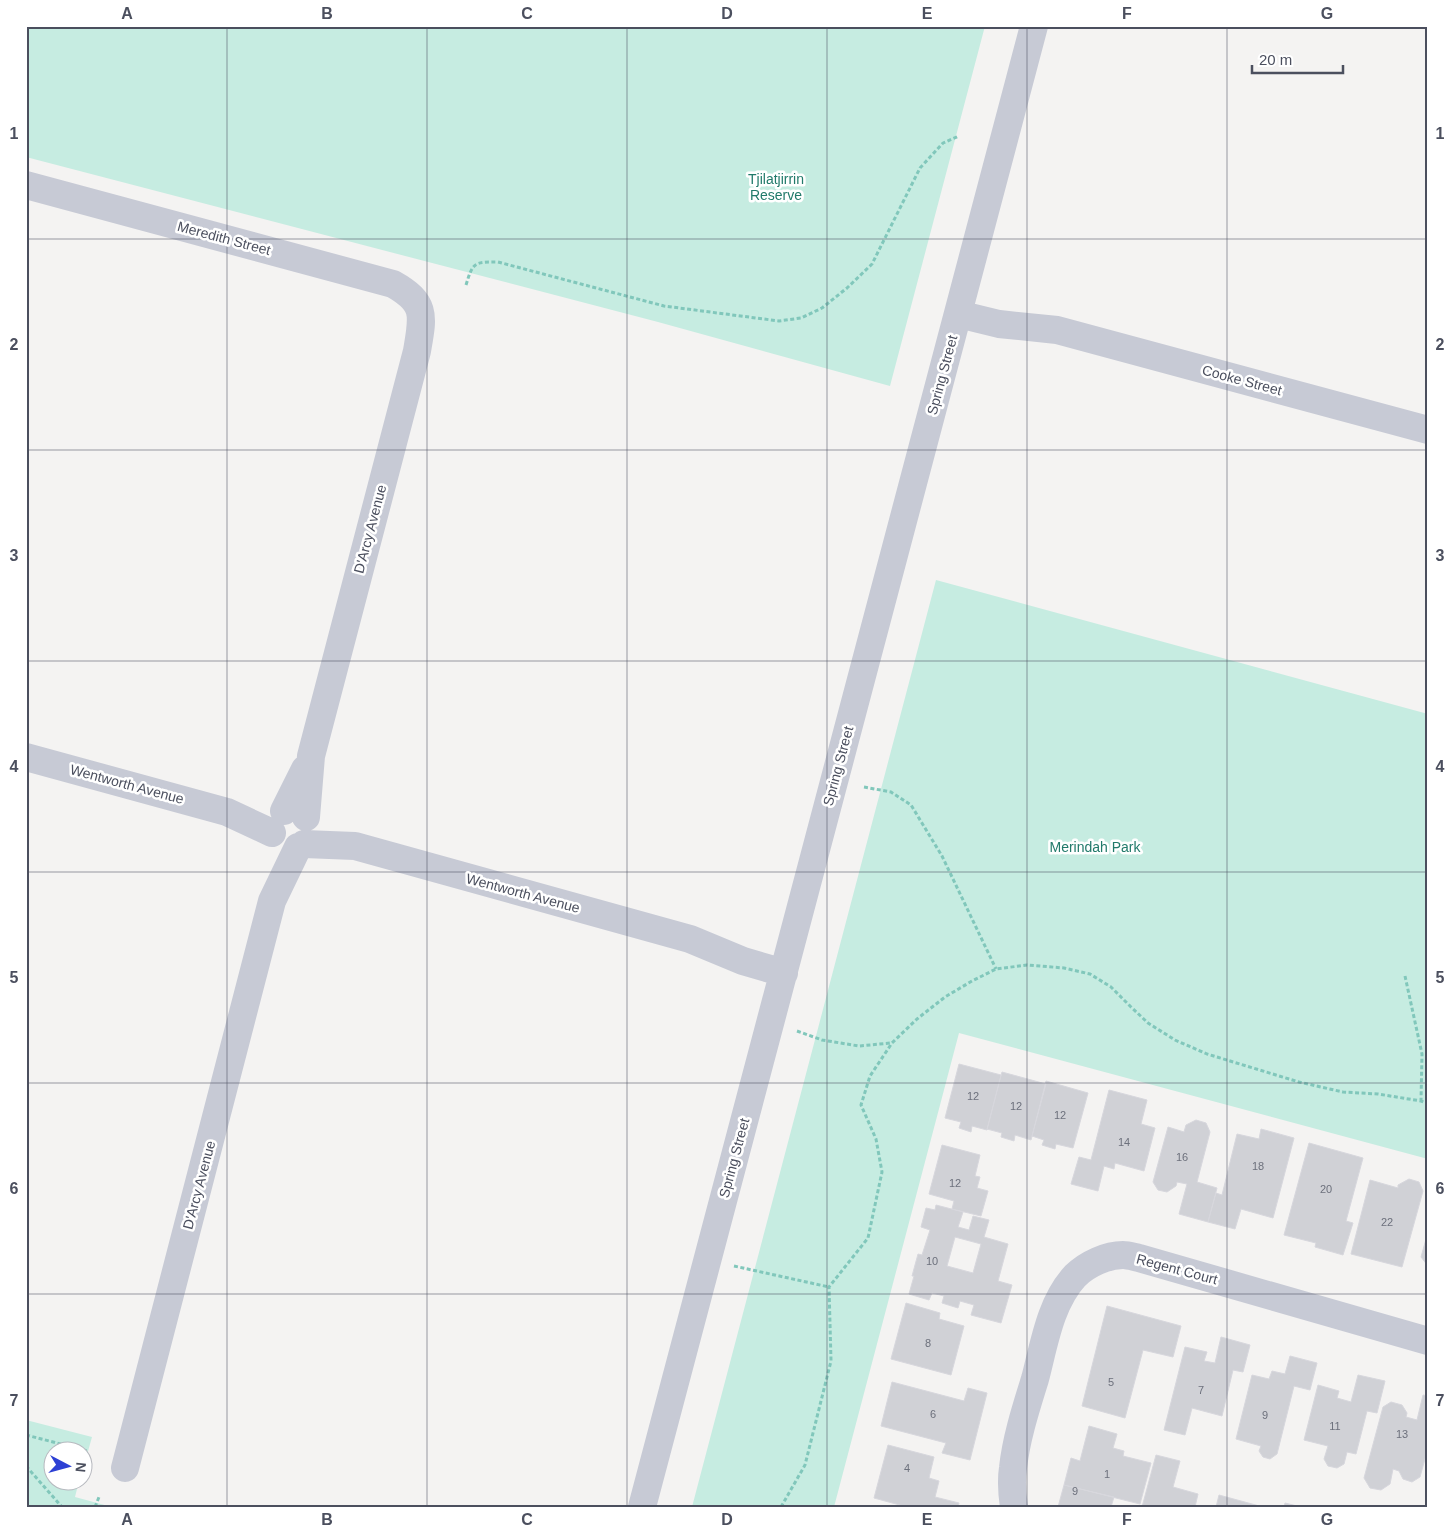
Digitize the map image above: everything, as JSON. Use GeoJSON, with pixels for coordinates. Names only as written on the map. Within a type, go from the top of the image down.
{"type":"FeatureCollection","features":[{"type":"Feature","properties":{"kind":"street","name":"Spring Street"},"geometry":{"type":"LineString","coordinates":[[642,1507],[1034,26]]}},
{"type":"Feature","properties":{"kind":"street","name":"Meredith Street"},"geometry":{"type":"LineString","coordinates":[[26,185],[392,284],[408,292],[416,301]]}},
{"type":"Feature","properties":{"kind":"street","name":"D'Arcy Avenue"},"geometry":{"type":"LineString","coordinates":[[125,1468],[417,351],[421,313],[416,301]]}},
{"type":"Feature","properties":{"kind":"street","name":"Cooke Street"},"geometry":{"type":"LineString","coordinates":[[960,304],[1004,307],[1057,330],[1428,430]]}},
{"type":"Feature","properties":{"kind":"street","name":"Wentworth Avenue"},"geometry":{"type":"LineString","coordinates":[[26,757],[690,939],[747,946],[786,965]]}},
{"type":"Feature","properties":{"kind":"street","name":"Regent Court"},"geometry":{"type":"LineString","coordinates":[[1014,1507],[1012,1494],[1013,1469],[1024,1414],[1053,1313],[1064,1292],[1076,1276],[1092,1264],[1107,1258],[1124,1255],[1138,1258],[1428,1341]]}},
{"type":"Feature","properties":{"kind":"path"},"geometry":{"type":"LineString","coordinates":[[466,285],[471,269],[481,262],[498,262],[664,306],[779,320],[801,318],[822,308],[847,288],[872,264],[920,168],[943,144],[959,136]]}},
{"type":"Feature","properties":{"kind":"path"},"geometry":{"type":"LineString","coordinates":[[834,781],[891,792],[911,805],[942,856],[996,969]]}},
{"type":"Feature","properties":{"kind":"path"},"geometry":{"type":"LineString","coordinates":[[781,1507],[805,1465],[831,1361],[829,1286],[868,1238],[882,1172],[876,1140],[861,1105],[870,1076],[892,1043],[916,1019],[945,997],[996,969],[1027,965],[1064,968],[1090,974],[1111,987],[1148,1023],[1175,1040],[1207,1054],[1300,1082],[1334,1090],[1421,1100],[1428,1104]]}},
{"type":"Feature","properties":{"kind":"path"},"geometry":{"type":"LineString","coordinates":[[1405,976],[1422,1054],[1421,1100]]}},
{"type":"Feature","properties":{"kind":"path"},"geometry":{"type":"LineString","coordinates":[[770,1022],[822,1040],[859,1046],[892,1043]]}},
{"type":"Feature","properties":{"kind":"path"},"geometry":{"type":"LineString","coordinates":[[708,1260],[829,1286]]}},
{"type":"Feature","properties":{"kind":"path"},"geometry":{"type":"LineString","coordinates":[[26,1435],[45,1440]]}},
{"type":"Feature","properties":{"kind":"path"},"geometry":{"type":"LineString","coordinates":[[26,1466],[62,1507]]}},
{"type":"Feature","properties":{"kind":"path"},"geometry":{"type":"LineString","coordinates":[[95,1507],[99,1497]]}},
{"type":"Feature","properties":{"kind":"green space","name":"Tjilatjirrin Reserve"},"geometry":{"type":"Polygon","coordinates":[[[26,26],[985,26],[890,386],[658,322],[26,157],[26,26]]]}},
{"type":"Feature","properties":{"kind":"green space","name":"Merindah Park"},"geometry":{"type":"Polygon","coordinates":[[[936,580],[1428,714],[1428,1159],[959,1033],[834,1507],[692,1507],[936,580]]]}},
{"type":"Feature","properties":{"kind":"green space"},"geometry":{"type":"Polygon","coordinates":[[[26,1420],[92,1437],[91,1440],[42,1440],[42,1490],[77,1490],[75,1497],[112,1507],[26,1507],[26,1420]]]}},
{"type":"Feature","properties":{"kind":"building"},"geometry":{"type":"Polygon","coordinates":[[[959,1064],[1001,1075],[987,1130],[972,1126],[971,1132],[959,1128],[961,1122],[945,1118],[959,1064]]]}},
{"type":"Feature","properties":{"kind":"building"},"geometry":{"type":"Polygon","coordinates":[[[1002,1072],[1046,1084],[1031,1140],[1015,1135],[1014,1141],[1001,1137],[1002,1133],[987,1129],[1002,1072]]]}},
{"type":"Feature","properties":{"kind":"building"},"geometry":{"type":"Polygon","coordinates":[[[1046,1081],[1088,1093],[1073,1148],[1056,1144],[1055,1149],[1042,1145],[1044,1140],[1032,1136],[1046,1081]]]}},
{"type":"Feature","properties":{"kind":"building"},"geometry":{"type":"Polygon","coordinates":[[[1109,1090],[1147,1100],[1141,1124],[1155,1128],[1144,1171],[1115,1163],[1114,1169],[1104,1166],[1098,1191],[1071,1184],[1079,1157],[1091,1160],[1109,1090]]]}},
{"type":"Feature","properties":{"kind":"building"},"geometry":{"type":"Polygon","coordinates":[[[1196,1120],[1206,1123],[1210,1132],[1197,1182],[1217,1188],[1208,1222],[1179,1214],[1187,1184],[1177,1182],[1176,1186],[1167,1192],[1158,1190],[1153,1182],[1168,1127],[1184,1132],[1186,1125],[1196,1120]]]}},
{"type":"Feature","properties":{"kind":"building"},"geometry":{"type":"Polygon","coordinates":[[[1261,1129],[1294,1138],[1273,1218],[1241,1209],[1235,1229],[1208,1222],[1216,1193],[1222,1195],[1237,1134],[1259,1139],[1261,1129]]]}},
{"type":"Feature","properties":{"kind":"building"},"geometry":{"type":"Polygon","coordinates":[[[1309,1143],[1363,1158],[1346,1221],[1353,1223],[1343,1255],[1315,1247],[1316,1243],[1284,1235],[1309,1143]]]}},
{"type":"Feature","properties":{"kind":"building"},"geometry":{"type":"Polygon","coordinates":[[[942,1145],[980,1155],[975,1176],[980,1177],[977,1188],[988,1191],[981,1216],[952,1209],[954,1201],[929,1194],[942,1145]]]}},
{"type":"Feature","properties":{"kind":"building"},"geometry":{"type":"Polygon","coordinates":[[[1409,1179],[1419,1182],[1423,1191],[1402,1267],[1351,1254],[1370,1180],[1398,1188],[1398,1185],[1409,1179]]]}},
{"type":"Feature","properties":{"kind":"building"},"geometry":{"type":"Polygon","coordinates":[[[936,1205],[963,1212],[958,1227],[969,1230],[973,1216],[989,1220],[984,1237],[1008,1244],[998,1281],[1012,1285],[1001,1323],[971,1315],[974,1305],[960,1301],[958,1308],[942,1303],[944,1296],[932,1293],[929,1300],[909,1294],[918,1254],[922,1255],[930,1230],[921,1227],[926,1208],[935,1210],[936,1205]],[[955,1237],[947,1266],[973,1273],[981,1244],[955,1237]]]}},
{"type":"Feature","properties":{"kind":"building"},"geometry":{"type":"Polygon","coordinates":[[[1428,1232],[1428,1266],[1421,1257],[1428,1232]]]}},
{"type":"Feature","properties":{"kind":"building"},"geometry":{"type":"Polygon","coordinates":[[[906,1303],[940,1313],[939,1319],[964,1326],[951,1375],[891,1359],[906,1303]]]}},
{"type":"Feature","properties":{"kind":"building"},"geometry":{"type":"Polygon","coordinates":[[[1107,1306],[1181,1326],[1173,1357],[1143,1350],[1125,1418],[1082,1406],[1107,1306]]]}},
{"type":"Feature","properties":{"kind":"building"},"geometry":{"type":"Polygon","coordinates":[[[1221,1337],[1250,1345],[1243,1372],[1233,1370],[1222,1416],[1192,1408],[1185,1435],[1164,1430],[1185,1347],[1207,1352],[1204,1361],[1215,1363],[1221,1337]]]}},
{"type":"Feature","properties":{"kind":"building"},"geometry":{"type":"Polygon","coordinates":[[[1290,1356],[1317,1363],[1310,1390],[1294,1386],[1277,1454],[1270,1459],[1263,1457],[1259,1451],[1261,1446],[1236,1439],[1252,1375],[1269,1379],[1272,1371],[1285,1374],[1290,1356]]]}},
{"type":"Feature","properties":{"kind":"building"},"geometry":{"type":"Polygon","coordinates":[[[1358,1375],[1385,1381],[1377,1413],[1367,1411],[1356,1454],[1347,1452],[1344,1464],[1337,1468],[1328,1466],[1324,1459],[1328,1446],[1304,1440],[1318,1385],[1339,1391],[1337,1398],[1351,1402],[1358,1375]]]}},
{"type":"Feature","properties":{"kind":"building"},"geometry":{"type":"Polygon","coordinates":[[[892,1382],[964,1401],[968,1388],[987,1393],[970,1460],[942,1453],[946,1443],[881,1426],[892,1382]]]}},
{"type":"Feature","properties":{"kind":"building"},"geometry":{"type":"Polygon","coordinates":[[[1423,1395],[1428,1396],[1428,1448],[1420,1477],[1412,1482],[1403,1479],[1399,1471],[1393,1469],[1390,1484],[1381,1490],[1370,1488],[1364,1478],[1383,1407],[1391,1402],[1402,1405],[1407,1413],[1406,1417],[1417,1420],[1423,1395]]]}},
{"type":"Feature","properties":{"kind":"building"},"geometry":{"type":"Polygon","coordinates":[[[1089,1426],[1117,1434],[1113,1448],[1124,1451],[1123,1456],[1151,1463],[1140,1504],[1064,1485],[1071,1458],[1080,1461],[1089,1426]]]}},
{"type":"Feature","properties":{"kind":"building"},"geometry":{"type":"Polygon","coordinates":[[[888,1445],[934,1457],[929,1478],[939,1481],[935,1497],[959,1503],[958,1507],[907,1507],[874,1498],[888,1445]]]}},
{"type":"Feature","properties":{"kind":"building"},"geometry":{"type":"Polygon","coordinates":[[[1156,1455],[1180,1461],[1173,1487],[1198,1494],[1195,1507],[1142,1507],[1156,1455]]]}},
{"type":"Feature","properties":{"kind":"building"},"geometry":{"type":"Polygon","coordinates":[[[1064,1485],[1114,1497],[1111,1507],[1058,1507],[1064,1485]]]}},
{"type":"Feature","properties":{"kind":"building"},"geometry":{"type":"Polygon","coordinates":[[[1219,1495],[1263,1507],[1216,1507],[1219,1495]]]}},
{"type":"Feature","properties":{"kind":"building"},"geometry":{"type":"Polygon","coordinates":[[[1285,1503],[1301,1507],[1284,1507],[1285,1503]]]}}]}
